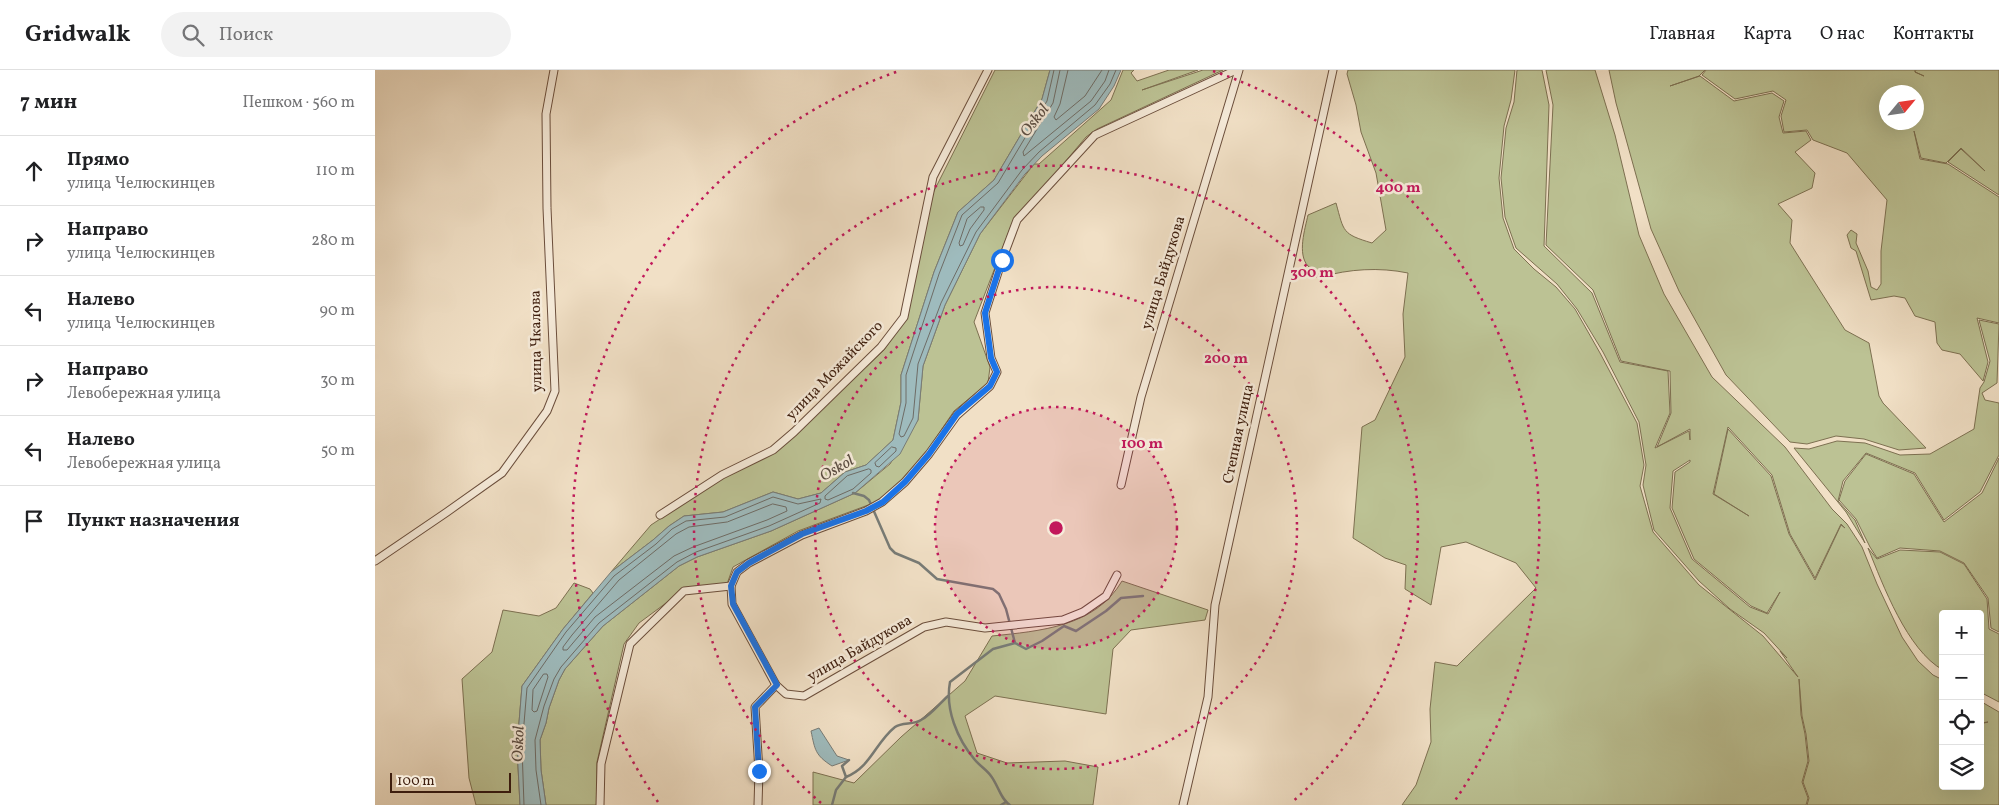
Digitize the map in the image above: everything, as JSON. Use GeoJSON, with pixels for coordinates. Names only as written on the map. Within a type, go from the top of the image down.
{"type":"FeatureCollection","features":[{"type":"Feature","properties":{"kind":"street","name":"улица Чкалова"},"geometry":{"type":"LineString","coordinates":[[375,561],[502,473],[547,411],[555,391],[547,208],[546,114],[554,70]]}},
{"type":"Feature","properties":{"kind":"street","name":"улица Можайского"},"geometry":{"type":"LineString","coordinates":[[660,515],[722,475],[773,450],[881,347],[904,316],[933,176],[988,70]]}},
{"type":"Feature","properties":{"kind":"street","name":"улица Байдукова"},"geometry":{"type":"LineString","coordinates":[[1121,485],[1141,397],[1237,70]]}},
{"type":"Feature","properties":{"kind":"street"},"geometry":{"type":"LineString","coordinates":[[758,805],[759,771],[755,707],[777,685],[733,604],[731,586],[737,572],[749,563],[802,534],[866,511],[883,502],[905,482],[929,454],[957,414],[990,386],[997,372],[991,358],[985,313],[1017,220],[1095,135],[1237,70]]}},
{"type":"Feature","properties":{"kind":"street","name":"Степная улица"},"geometry":{"type":"LineString","coordinates":[[1183,805],[1207,697],[1215,605],[1333,70]]}},
{"type":"Feature","properties":{"kind":"street","name":"улица Байдукова"},"geometry":{"type":"LineString","coordinates":[[777,685],[786,694],[805,696],[924,627],[946,622],[985,628],[1063,620],[1083,612],[1106,596],[1117,575]]}},
{"type":"Feature","properties":{"kind":"street"},"geometry":{"type":"LineString","coordinates":[[600,805],[601,764],[631,644],[685,591],[731,586]]}},
{"type":"Feature","properties":{"kind":"green space"},"geometry":{"type":"Polygon","coordinates":[[[995,70],[1050,70],[1042,99],[994,180],[958,212],[934,272],[901,375],[901,402],[893,440],[866,465],[845,472],[821,493],[798,499],[773,492],[723,512],[684,516],[611,572],[651,525],[721,479],[777,451],[884,350],[907,317],[933,193],[995,70]]]}},
{"type":"Feature","properties":{"kind":"green space"},"geometry":{"type":"Polygon","coordinates":[[[1123,70],[1134,70],[1131,73],[1137,81],[1169,70],[1198,70],[1142,90],[1203,70],[1223,70],[1097,129],[1086,137],[1011,226],[974,322],[990,367],[988,383],[954,411],[925,454],[879,501],[798,531],[733,567],[727,584],[685,589],[639,623],[624,644],[597,762],[597,805],[546,805],[541,770],[540,740],[549,708],[565,669],[603,626],[679,566],[697,557],[771,531],[855,493],[890,464],[918,420],[923,366],[945,305],[980,234],[1034,164],[1039,164],[1111,100],[1123,70]]]}},
{"type":"Feature","properties":{"kind":"green space"},"geometry":{"type":"Polygon","coordinates":[[[1348,70],[1515,70],[1511,100],[1504,126],[1499,178],[1503,218],[1514,249],[1556,287],[1575,309],[1637,423],[1644,465],[1640,486],[1653,532],[1699,585],[1763,636],[1798,677],[1780,651],[1787,658],[1764,633],[1730,609],[1699,581],[1654,530],[1643,485],[1646,465],[1639,422],[1603,352],[1577,309],[1557,284],[1516,248],[1505,217],[1501,178],[1506,128],[1514,102],[1517,70],[1542,70],[1549,105],[1544,246],[1592,293],[1620,362],[1668,371],[1670,413],[1655,448],[1657,447],[1671,413],[1670,371],[1621,361],[1593,290],[1546,245],[1553,105],[1546,70],[1595,70],[1615,135],[1639,235],[1664,294],[1712,377],[1785,447],[1832,509],[1847,524],[1862,547],[1902,637],[1918,661],[1939,678],[1939,790],[1984,790],[1984,723],[1988,722],[1984,722],[1984,703],[1999,712],[1999,805],[1807,805],[1809,798],[1803,782],[1809,761],[1802,716],[1799,679],[1801,715],[1808,761],[1802,782],[1808,798],[1806,805],[1402,805],[1416,785],[1431,742],[1430,709],[1435,662],[1457,666],[1536,588],[1516,563],[1466,542],[1441,547],[1431,605],[1405,589],[1406,565],[1385,558],[1353,538],[1362,427],[1375,420],[1405,357],[1403,314],[1408,273],[1364,270],[1342,272],[1321,277],[1308,266],[1302,248],[1308,215],[1336,203],[1343,226],[1355,237],[1372,243],[1386,230],[1376,173],[1361,132],[1347,74],[1348,70]],[[1728,427],[1713,494],[1749,516],[1714,494],[1728,429],[1771,476],[1789,534],[1815,580],[1841,525],[1845,528],[1841,524],[1815,578],[1790,534],[1772,475],[1728,427]],[[1690,429],[1657,447],[1689,431],[1690,440],[1690,429]],[[1690,460],[1673,471],[1670,508],[1692,559],[1750,607],[1768,614],[1780,592],[1767,613],[1751,606],[1694,559],[1672,508],[1675,472],[1690,462],[1690,460]]]}},
{"type":"Feature","properties":{"kind":"green space"},"geometry":{"type":"Polygon","coordinates":[[[1609,70],[1705,70],[1699,76],[1670,86],[1700,76],[1734,101],[1772,93],[1784,101],[1779,117],[1783,133],[1806,131],[1811,140],[1795,152],[1815,173],[1812,188],[1778,204],[1792,220],[1790,243],[1845,330],[1869,343],[1879,396],[1883,403],[1926,448],[1899,450],[1864,439],[1836,436],[1807,444],[1790,442],[1726,375],[1679,291],[1651,229],[1616,103],[1609,70]]]}},
{"type":"Feature","properties":{"kind":"green space"},"geometry":{"type":"Polygon","coordinates":[[[1706,70],[1915,70],[1915,72],[1916,70],[1999,70],[1999,195],[1948,162],[1961,149],[1985,171],[1961,148],[1946,163],[1921,158],[1914,131],[1920,159],[1948,164],[1999,197],[1999,323],[1977,318],[1988,362],[1983,381],[1960,354],[1942,350],[1937,343],[1935,322],[1915,316],[1905,298],[1894,296],[1871,300],[1856,251],[1851,248],[1847,235],[1851,230],[1857,234],[1856,243],[1868,271],[1871,287],[1877,290],[1881,284],[1881,251],[1887,200],[1847,153],[1813,140],[1807,130],[1784,132],[1781,116],[1786,100],[1773,91],[1735,99],[1702,75],[1706,70]]]}},
{"type":"Feature","properties":{"kind":"green space"},"geometry":{"type":"Polygon","coordinates":[[[1979,320],[1999,324],[1997,383],[1982,393],[1985,400],[1999,403],[1999,455],[1980,492],[1944,520],[1915,473],[1866,453],[1843,481],[1838,501],[1855,520],[1865,543],[1846,512],[1794,448],[1809,449],[1837,441],[1865,443],[1900,455],[1930,454],[1974,429],[1980,388],[1984,382],[1990,361],[1979,320]]]}},
{"type":"Feature","properties":{"kind":"green space"},"geometry":{"type":"Polygon","coordinates":[[[1866,454],[1914,474],[1944,522],[1982,493],[1999,458],[1999,632],[1991,628],[1988,598],[1964,563],[1940,551],[1900,548],[1877,558],[1856,519],[1839,500],[1845,481],[1866,454]]]}},
{"type":"Feature","properties":{"kind":"green space"},"geometry":{"type":"Polygon","coordinates":[[[1868,548],[1877,559],[1900,550],[1940,552],[1964,564],[1987,599],[1989,629],[1999,634],[1999,702],[1984,694],[1984,610],[1939,610],[1939,667],[1918,648],[1889,598],[1868,548]]]}},
{"type":"Feature","properties":{"kind":"green space"},"geometry":{"type":"Polygon","coordinates":[[[1122,581],[1208,610],[1205,620],[1131,630],[1113,649],[1106,714],[995,696],[965,716],[977,753],[1007,763],[1065,761],[1098,767],[1093,805],[813,805],[813,772],[854,783],[901,737],[965,681],[992,636],[1047,629],[1082,617],[1097,608],[1111,596],[1122,581]]]}},
{"type":"Feature","properties":{"kind":"green space"},"geometry":{"type":"Polygon","coordinates":[[[574,583],[590,589],[593,593],[563,629],[522,686],[517,747],[520,805],[476,805],[469,778],[462,679],[492,652],[503,610],[539,616],[556,608],[574,583]]]}},
{"type":"Feature","properties":{"kind":"water","name":"Oskol"},"geometry":{"type":"Polygon","coordinates":[[[1050,70],[1121,70],[1114,86],[1099,109],[1042,156],[1025,174],[980,234],[945,305],[923,366],[918,420],[900,454],[855,493],[771,531],[697,557],[679,566],[603,626],[565,669],[549,708],[540,740],[541,770],[546,805],[520,805],[517,747],[522,686],[563,629],[611,572],[684,516],[723,512],[773,492],[798,499],[821,493],[845,472],[866,465],[893,440],[901,402],[901,375],[934,272],[958,212],[994,180],[1042,99],[1050,70]]]}},
{"type":"Feature","properties":{"kind":"water"},"geometry":{"type":"Polygon","coordinates":[[[819,728],[837,756],[849,760],[832,766],[822,759],[815,748],[811,731],[819,728]]]}},
{"type":"Feature","properties":{"kind":"waterway"},"geometry":{"type":"LineString","coordinates":[[853,493],[864,496],[869,500],[890,548],[895,553],[919,563],[937,579],[993,589],[999,594],[1006,609],[1015,643],[1026,649],[1064,626],[1076,631],[1106,611],[1121,598],[1143,596]]}},
{"type":"Feature","properties":{"kind":"waterway"},"geometry":{"type":"LineString","coordinates":[[1010,805],[1004,800],[989,774],[975,760],[963,743],[951,713],[949,692],[950,682],[993,649],[1015,643]]}},
{"type":"Feature","properties":{"kind":"waterway"},"geometry":{"type":"LineString","coordinates":[[849,760],[842,766],[846,777],[854,773],[867,761],[882,740],[895,727],[901,724],[918,722],[925,718],[948,696]]}},
{"type":"Feature","properties":{"kind":"waterway"},"geometry":{"type":"LineString","coordinates":[[832,805],[836,790],[846,777]]}},
{"type":"Feature","properties":{"kind":"waterway"},"geometry":{"type":"LineString","coordinates":[[1001,805],[1006,802]]}},
{"type":"Feature","properties":{"kind":"route"},"geometry":{"type":"LineString","coordinates":[[759,771],[755,707],[777,685],[733,604],[731,586],[737,572],[749,563],[802,534],[866,511],[883,502],[905,482],[929,454],[957,414],[990,386],[997,372],[991,358],[985,313],[1002,260]]}}]}
